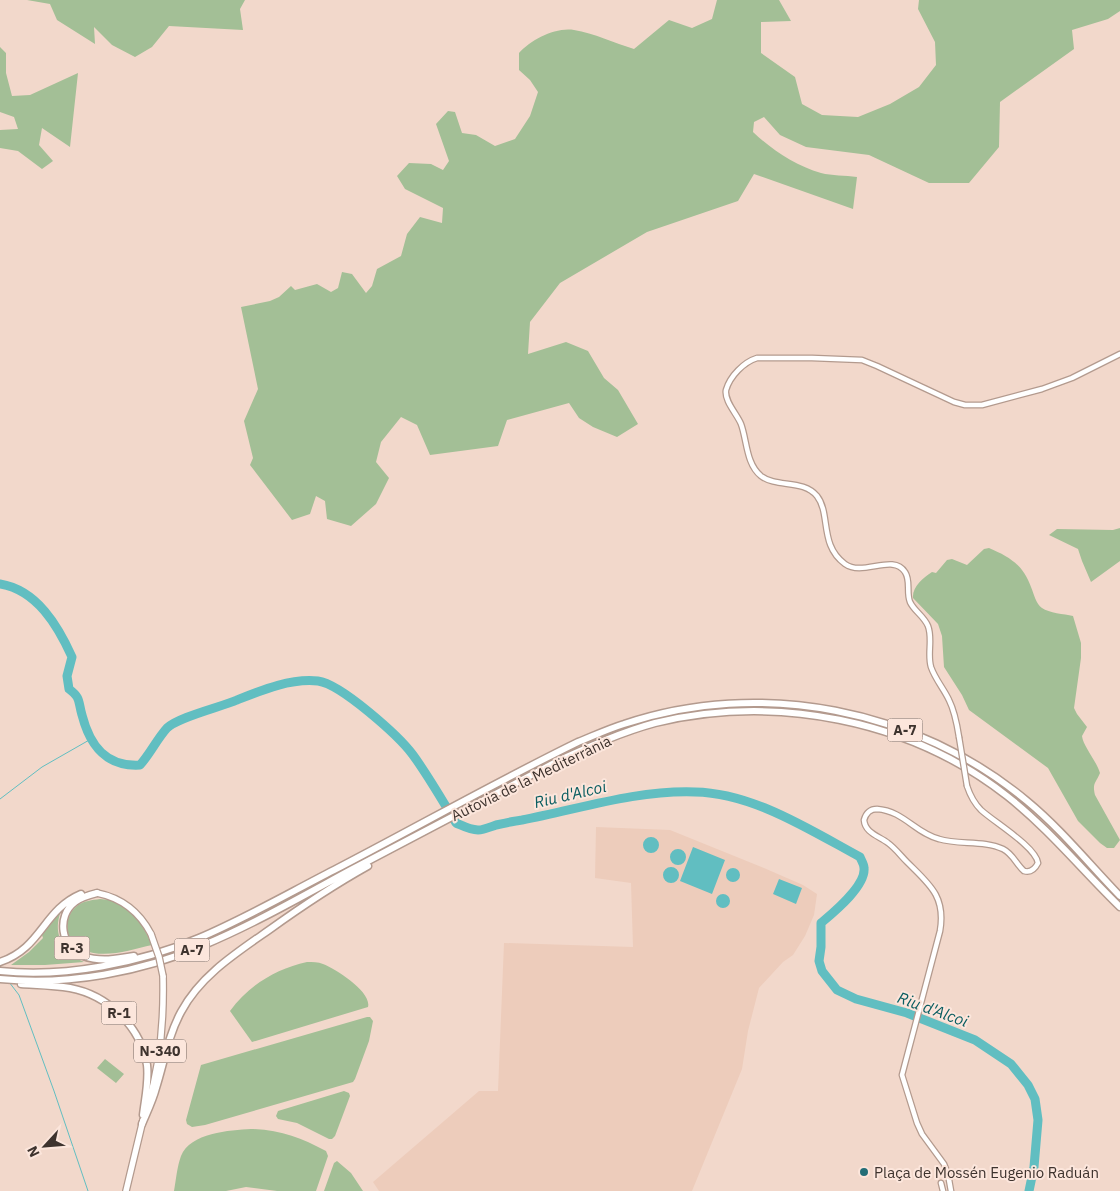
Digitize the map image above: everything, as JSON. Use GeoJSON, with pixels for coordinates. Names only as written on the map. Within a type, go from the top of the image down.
{"type":"FeatureCollection","features":[{"type":"Feature","properties":{"kind":"highway","name":"Autovia de la Mediterrània"},"geometry":{"type":"LineString","coordinates":[[0,972],[35,973],[76,970],[126,962],[198,939],[239,920],[551,755],[614,727],[639,719],[718,704],[752,702],[829,710],[895,726],[950,750],[1006,785],[1045,817],[1118,894]]}},
{"type":"Feature","properties":{"kind":"highway","name":"Autovia de la Mediterrània"},"geometry":{"type":"LineString","coordinates":[[361,868],[394,851],[413,838],[560,760],[599,742],[670,720],[740,711],[785,712],[855,723],[906,739],[944,756],[978,775],[1005,794],[1053,836],[1120,907]]}},
{"type":"Feature","properties":{"kind":"highway","name":"A-7"},"geometry":{"type":"LineString","coordinates":[[4,980],[68,979],[114,972],[158,961],[230,934],[361,868]]}},
{"type":"Feature","properties":{"kind":"highway"},"geometry":{"type":"LineString","coordinates":[[142,1124],[156,1090],[172,1031],[180,1013],[200,984],[230,958],[287,917],[361,868]]}},
{"type":"Feature","properties":{"kind":"highway"},"geometry":{"type":"LineString","coordinates":[[0,962],[17,955],[27,948],[57,909],[64,904],[82,894],[97,893]]}},
{"type":"Feature","properties":{"kind":"highway","name":"R-3"},"geometry":{"type":"LineString","coordinates":[[97,893],[83,897],[75,902],[66,913],[63,920],[64,933],[71,948],[82,956],[92,958],[145,956]]}},
{"type":"Feature","properties":{"kind":"highway","name":"R-1"},"geometry":{"type":"LineString","coordinates":[[4,980],[20,984],[71,988],[104,1002],[124,1019],[138,1039],[147,1065],[147,1086],[142,1124]]}},
{"type":"Feature","properties":{"kind":"main road","name":"N-340"},"geometry":{"type":"LineString","coordinates":[[97,893],[110,896],[126,904],[141,919],[150,934],[159,957],[163,976],[162,1038],[154,1084],[126,1191]]}},
{"type":"Feature","properties":{"kind":"street"},"geometry":{"type":"LineString","coordinates":[[951,1191],[944,1164],[922,1134],[917,1123],[903,1078],[903,1068],[940,931],[941,916],[938,900],[927,881],[888,843],[867,829],[864,818],[867,813],[874,809],[893,813],[938,839],[1000,848],[1009,853],[1024,871],[1028,872],[1034,869],[1038,863],[1033,852],[982,810],[974,801],[967,786],[953,710],[931,667],[928,627],[923,617],[910,601],[908,579],[904,571],[897,566],[888,564],[864,569],[853,568],[838,558],[829,542],[821,505],[815,494],[803,486],[763,478],[755,470],[750,460],[740,422],[728,400],[726,391],[743,365],[757,358],[855,359],[877,366],[954,402],[980,406],[1052,386],[1120,354]]}},
{"type":"Feature","properties":{"kind":"street"},"geometry":{"type":"LineString","coordinates":[[941,1183],[943,1191]]}},
{"type":"Feature","properties":{"kind":"shaded area"},"geometry":{"type":"Polygon","coordinates":[[[596,827],[670,830],[764,868],[803,885],[817,894],[814,915],[805,936],[793,955],[783,962],[759,988],[748,1031],[742,1069],[692,1191],[379,1191],[373,1182],[479,1091],[498,1091],[504,943],[633,947],[631,883],[595,878],[596,827]]]}},
{"type":"Feature","properties":{"kind":"green space"},"geometry":{"type":"Polygon","coordinates":[[[27,0],[245,0],[240,9],[243,30],[169,26],[152,47],[135,57],[112,45],[94,27],[95,44],[57,20],[50,4],[27,0]]]}},
{"type":"Feature","properties":{"kind":"green space"},"geometry":{"type":"Polygon","coordinates":[[[717,0],[779,0],[791,21],[761,22],[761,53],[795,77],[802,104],[822,115],[858,117],[890,104],[919,87],[936,65],[935,42],[918,9],[919,0],[1120,0],[1120,11],[1108,19],[1072,30],[1074,49],[1000,102],[999,147],[969,183],[929,183],[869,155],[806,147],[780,135],[764,117],[754,122],[753,132],[785,157],[821,173],[857,177],[853,209],[754,174],[738,201],[647,232],[560,283],[530,322],[528,354],[566,342],[588,351],[604,378],[618,390],[638,424],[617,437],[593,427],[579,418],[569,403],[507,420],[498,446],[430,455],[417,425],[401,417],[381,442],[376,462],[389,478],[376,504],[351,526],[327,519],[325,501],[316,496],[310,514],[292,520],[250,465],[253,458],[244,421],[258,389],[241,307],[270,301],[279,297],[291,286],[295,290],[317,284],[331,292],[338,288],[342,272],[352,274],[366,293],[372,286],[377,269],[401,256],[407,234],[420,217],[442,223],[443,208],[405,189],[397,176],[409,163],[431,164],[443,170],[449,161],[436,124],[448,111],[455,112],[462,133],[476,135],[495,146],[515,139],[530,116],[538,92],[530,80],[519,70],[519,53],[537,39],[559,30],[574,30],[589,33],[634,49],[669,20],[692,28],[712,19],[717,0]]]}},
{"type":"Feature","properties":{"kind":"green space"},"geometry":{"type":"Polygon","coordinates":[[[0,47],[6,53],[6,73],[12,96],[30,95],[78,73],[70,147],[42,128],[39,145],[53,161],[42,169],[18,151],[0,148],[0,130],[18,129],[14,117],[0,112],[0,47]]]}},
{"type":"Feature","properties":{"kind":"green space"},"geometry":{"type":"Polygon","coordinates":[[[1120,528],[1120,561],[1091,582],[1078,549],[1049,535],[1057,529],[1113,530],[1120,528]]]}},
{"type":"Feature","properties":{"kind":"green space"},"geometry":{"type":"Polygon","coordinates":[[[989,548],[1009,558],[1020,567],[1042,608],[1073,616],[1081,643],[1081,658],[1074,708],[1087,727],[1082,736],[1083,740],[1100,773],[1094,785],[1095,795],[1120,840],[1114,848],[1107,848],[1100,843],[1078,821],[1048,768],[969,710],[944,667],[942,636],[938,624],[913,598],[914,590],[919,583],[932,572],[936,573],[947,560],[952,559],[967,565],[984,549],[989,548]]]}},
{"type":"Feature","properties":{"kind":"green space"},"geometry":{"type":"Polygon","coordinates":[[[100,899],[119,903],[133,914],[144,928],[152,945],[109,954],[91,953],[77,947],[72,942],[67,929],[69,916],[78,905],[100,899]]]}},
{"type":"Feature","properties":{"kind":"green space"},"geometry":{"type":"Polygon","coordinates":[[[61,911],[58,927],[61,941],[70,953],[84,962],[11,965],[29,952],[43,938],[42,935],[61,911]]]}},
{"type":"Feature","properties":{"kind":"green space"},"geometry":{"type":"Polygon","coordinates":[[[307,962],[323,964],[344,976],[359,988],[368,1001],[368,1007],[252,1042],[230,1011],[246,993],[264,979],[285,969],[307,962]]]}},
{"type":"Feature","properties":{"kind":"green space"},"geometry":{"type":"Polygon","coordinates":[[[370,1017],[373,1021],[369,1041],[353,1082],[205,1125],[192,1127],[187,1124],[186,1120],[201,1065],[370,1017]]]}},
{"type":"Feature","properties":{"kind":"green space"},"geometry":{"type":"Polygon","coordinates":[[[105,1059],[124,1074],[116,1083],[97,1068],[105,1059]]]}},
{"type":"Feature","properties":{"kind":"green space"},"geometry":{"type":"Polygon","coordinates":[[[344,1091],[349,1093],[350,1096],[335,1136],[332,1139],[297,1123],[278,1119],[276,1116],[278,1111],[344,1091]]]}},
{"type":"Feature","properties":{"kind":"green space"},"geometry":{"type":"Polygon","coordinates":[[[251,1129],[272,1131],[290,1136],[326,1151],[328,1156],[316,1191],[277,1191],[246,1187],[226,1191],[174,1191],[181,1156],[193,1142],[212,1134],[251,1129]]]}},
{"type":"Feature","properties":{"kind":"green space"},"geometry":{"type":"Polygon","coordinates":[[[337,1161],[351,1173],[363,1191],[324,1191],[334,1163],[337,1161]]]}},
{"type":"Feature","properties":{"kind":"water"},"geometry":{"type":"Polygon","coordinates":[[[648,837],[654,837],[659,842],[657,851],[648,853],[643,848],[643,842],[648,837]]]}},
{"type":"Feature","properties":{"kind":"water"},"geometry":{"type":"Polygon","coordinates":[[[693,847],[725,860],[712,894],[680,881],[693,847]]]}},
{"type":"Feature","properties":{"kind":"water"},"geometry":{"type":"Polygon","coordinates":[[[678,849],[684,851],[686,857],[684,863],[678,865],[672,863],[670,857],[672,851],[678,849]]]}},
{"type":"Feature","properties":{"kind":"water"},"geometry":{"type":"Polygon","coordinates":[[[671,867],[677,869],[679,875],[677,881],[671,883],[665,881],[663,875],[665,869],[671,867]]]}},
{"type":"Feature","properties":{"kind":"water"},"geometry":{"type":"Polygon","coordinates":[[[733,868],[738,870],[740,875],[738,880],[733,882],[728,880],[726,875],[728,870],[733,868]]]}},
{"type":"Feature","properties":{"kind":"water"},"geometry":{"type":"Polygon","coordinates":[[[779,879],[802,888],[796,904],[773,894],[779,879]]]}},
{"type":"Feature","properties":{"kind":"water"},"geometry":{"type":"Polygon","coordinates":[[[723,894],[728,896],[730,901],[728,906],[723,908],[718,906],[716,901],[718,896],[723,894]]]}},
{"type":"Feature","properties":{"kind":"waterway","name":"Riu d'Alcoi"},"geometry":{"type":"LineString","coordinates":[[0,584],[25,594],[45,611],[53,622],[72,657],[67,676],[69,689],[76,695],[85,726],[101,752],[118,762],[128,765],[140,765],[167,728],[180,720],[256,692],[287,683],[318,681],[341,691],[369,712],[406,746],[419,763],[456,823],[469,829],[482,830],[499,824],[629,797],[673,792],[695,792],[717,794],[760,806],[801,825],[860,857],[864,868],[860,883],[848,898],[821,923],[819,961],[822,971],[837,990],[856,999],[907,1013],[975,1040],[1011,1064],[1028,1085],[1035,1099],[1038,1120],[1034,1167],[1029,1191]]}},
{"type":"Feature","properties":{"kind":"waterway"},"geometry":{"type":"LineString","coordinates":[[0,799],[42,767],[91,739]]}},
{"type":"Feature","properties":{"kind":"waterway"},"geometry":{"type":"LineString","coordinates":[[9,982],[19,995],[88,1191]]}},
{"type":"Feature","properties":{"kind":"place","name":"Plaça de Mossén Eugenio Raduán"},"geometry":{"type":"Point","coordinates":[864,1172]}}]}
